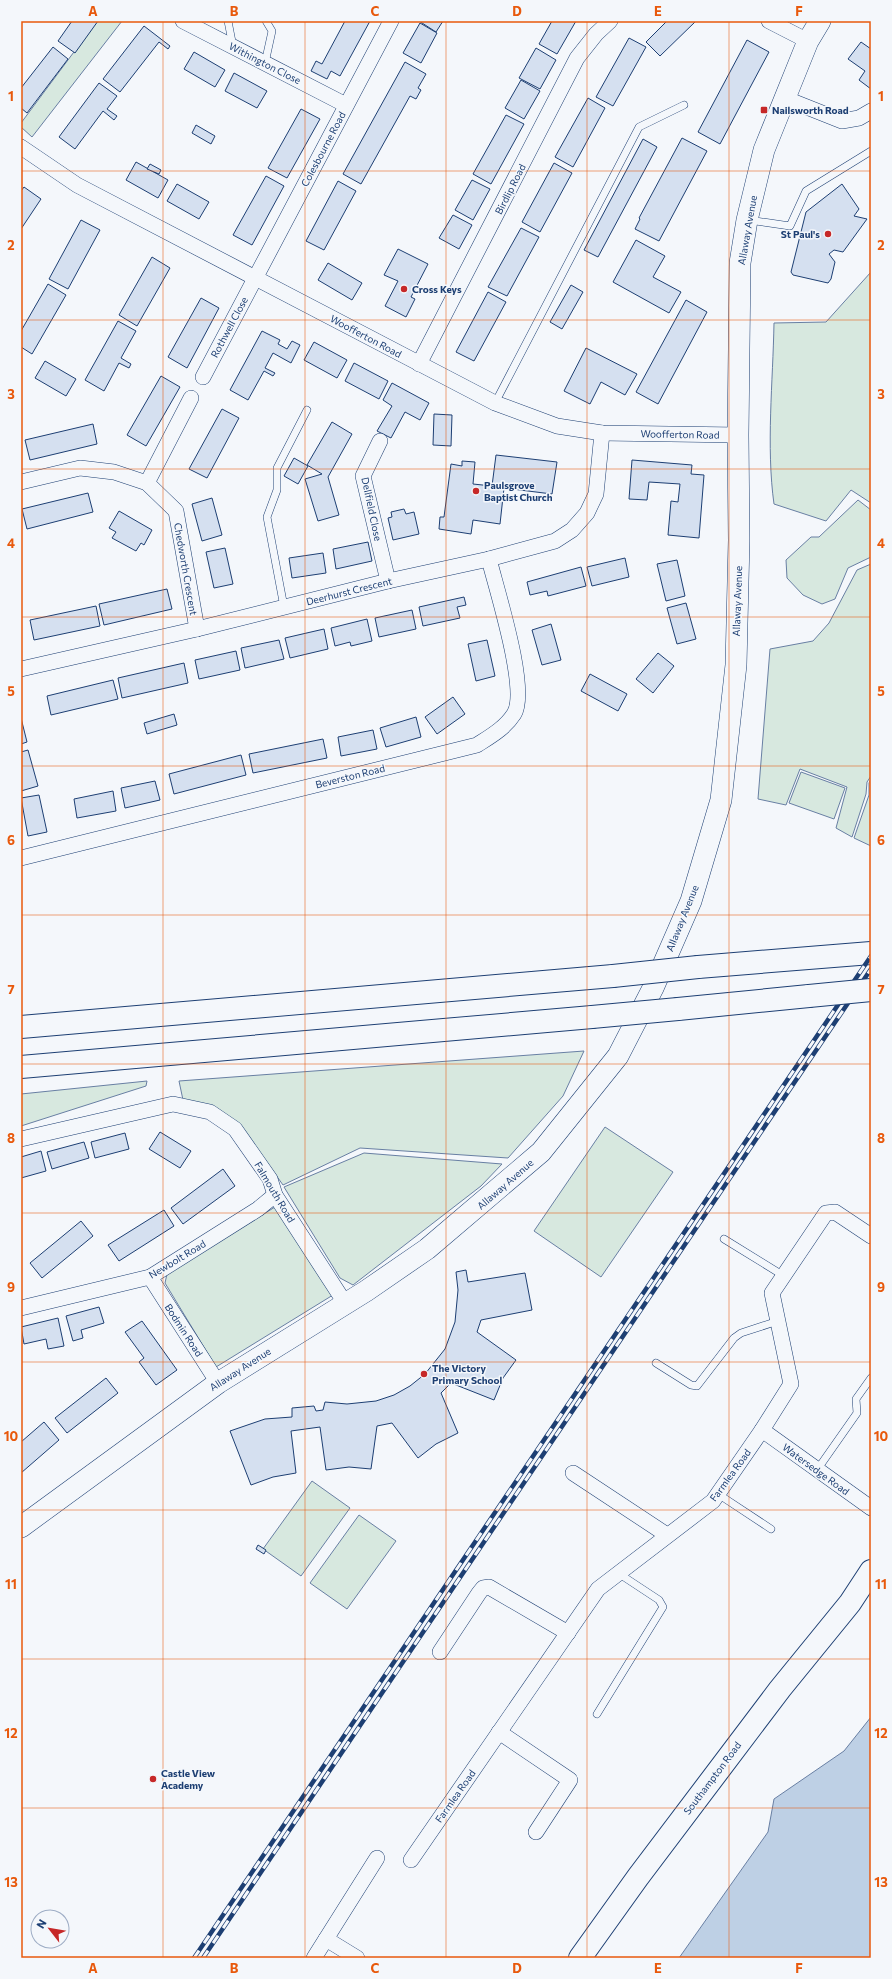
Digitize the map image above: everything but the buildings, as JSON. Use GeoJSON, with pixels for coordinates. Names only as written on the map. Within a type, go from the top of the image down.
{"type":"FeatureCollection","features":[{"type":"Feature","properties":{"kind":"main road"},"geometry":{"type":"LineString","coordinates":[[21,1027],[871,952]]}},
{"type":"Feature","properties":{"kind":"main road"},"geometry":{"type":"LineString","coordinates":[[21,1067],[592,1017],[871,990]]}},
{"type":"Feature","properties":{"kind":"main road","name":"Southampton Road"},"geometry":{"type":"LineString","coordinates":[[580,1958],[638,1877],[780,1689],[850,1604],[871,1570]]}},
{"type":"Feature","properties":{"kind":"main road","name":"Southampton Road"},"geometry":{"type":"LineString","coordinates":[[850,1604],[871,1588]]}},
{"type":"Feature","properties":{"kind":"street","name":"Withington Close"},"geometry":{"type":"LineString","coordinates":[[183,21],[346,105]]}},
{"type":"Feature","properties":{"kind":"street","name":"Colesbourne Road"},"geometry":{"type":"LineString","coordinates":[[255,278],[391,21]]}},
{"type":"Feature","properties":{"kind":"street","name":"Birdlip Road"},"geometry":{"type":"LineString","coordinates":[[419,364],[578,58],[596,34],[610,21]]}},
{"type":"Feature","properties":{"kind":"street"},"geometry":{"type":"LineString","coordinates":[[769,21],[808,41]]}},
{"type":"Feature","properties":{"kind":"street","name":"Allaway Avenue"},"geometry":{"type":"LineString","coordinates":[[21,1527],[218,1383],[366,1291],[427,1249],[542,1152],[618,1056],[653,988],[691,900],[721,800],[736,665],[739,540],[738,435],[740,263],[747,220],[764,150],[808,41],[820,21]]}},
{"type":"Feature","properties":{"kind":"street"},"geometry":{"type":"LineString","coordinates":[[784,98],[842,122],[859,118],[871,111]]}},
{"type":"Feature","properties":{"kind":"street","name":"Woofferton Road"},"geometry":{"type":"LineString","coordinates":[[22,150],[77,185],[495,403],[557,426],[602,433],[738,435]]}},
{"type":"Feature","properties":{"kind":"street","name":"Rothwell Close"},"geometry":{"type":"LineString","coordinates":[[203,377],[255,278]]}},
{"type":"Feature","properties":{"kind":"street"},"geometry":{"type":"LineString","coordinates":[[148,483],[191,398]]}},
{"type":"Feature","properties":{"kind":"street","name":"Deerhurst Crescent"},"geometry":{"type":"LineString","coordinates":[[21,670],[197,629],[388,581],[489,559],[555,541],[572,530],[587,513],[596,494],[602,433]]}},
{"type":"Feature","properties":{"kind":"street","name":"Dellfield Close"},"geometry":{"type":"LineString","coordinates":[[380,441],[363,476],[388,581]]}},
{"type":"Feature","properties":{"kind":"street","name":"Chedworth Crescent"},"geometry":{"type":"LineString","coordinates":[[21,482],[80,468],[114,472],[148,483],[176,511],[197,629]]}},
{"type":"Feature","properties":{"kind":"street","name":"Beverston Road"},"geometry":{"type":"LineString","coordinates":[[21,858],[477,745],[483,742],[498,732],[515,712],[518,684],[514,656],[489,559]]}},
{"type":"Feature","properties":{"kind":"street","name":"Falmouth Road"},"geometry":{"type":"LineString","coordinates":[[21,1139],[173,1104],[210,1112],[235,1129],[270,1179],[275,1195],[345,1303]]}},
{"type":"Feature","properties":{"kind":"street","name":"Newbolt Road"},"geometry":{"type":"LineString","coordinates":[[21,1308],[150,1277],[258,1209],[275,1195]]}},
{"type":"Feature","properties":{"kind":"street","name":"Farmlea Road"},"geometry":{"type":"LineString","coordinates":[[411,1860],[598,1589],[666,1535],[713,1501],[762,1430],[791,1384],[772,1293],[826,1214],[835,1212],[871,1236]]}},
{"type":"Feature","properties":{"kind":"street","name":"Bodmin Road"},"geometry":{"type":"LineString","coordinates":[[150,1277],[218,1383]]}},
{"type":"Feature","properties":{"kind":"street","name":"Watersedge Road"},"geometry":{"type":"LineString","coordinates":[[762,1430],[871,1508]]}},
{"type":"Feature","properties":{"kind":"street"},"geometry":{"type":"LineString","coordinates":[[573,1473],[666,1535]]}},
{"type":"Feature","properties":{"kind":"street"},"geometry":{"type":"LineString","coordinates":[[440,1652],[478,1593],[483,1588],[489,1587],[568,1633]]}},
{"type":"Feature","properties":{"kind":"street"},"geometry":{"type":"LineString","coordinates":[[499,1732],[570,1780],[536,1832]]}},
{"type":"Feature","properties":{"kind":"street"},"geometry":{"type":"LineString","coordinates":[[314,1958],[377,1858]]}},
{"type":"Feature","properties":{"kind":"street"},"geometry":{"type":"LineString","coordinates":[[326,1938],[357,1958]]}},
{"type":"Feature","properties":{"kind":"lane"},"geometry":{"type":"LineString","coordinates":[[228,21],[234,47]]}},
{"type":"Feature","properties":{"kind":"lane"},"geometry":{"type":"LineString","coordinates":[[265,64],[272,31],[266,21]]}},
{"type":"Feature","properties":{"kind":"lane"},"geometry":{"type":"LineString","coordinates":[[495,403],[640,127],[684,105]]}},
{"type":"Feature","properties":{"kind":"lane"},"geometry":{"type":"LineString","coordinates":[[747,220],[790,226],[806,191],[871,152]]}},
{"type":"Feature","properties":{"kind":"lane"},"geometry":{"type":"LineString","coordinates":[[284,607],[267,517],[276,490],[278,468],[307,410]]}},
{"type":"Feature","properties":{"kind":"lane"},"geometry":{"type":"LineString","coordinates":[[724,1239],[784,1276]]}},
{"type":"Feature","properties":{"kind":"lane"},"geometry":{"type":"LineString","coordinates":[[656,1363],[691,1385],[697,1386],[734,1338],[741,1333],[778,1321]]}},
{"type":"Feature","properties":{"kind":"lane"},"geometry":{"type":"LineString","coordinates":[[817,1470],[857,1413],[856,1399],[871,1378]]}},
{"type":"Feature","properties":{"kind":"lane"},"geometry":{"type":"LineString","coordinates":[[718,1494],[771,1529]]}},
{"type":"Feature","properties":{"kind":"lane"},"geometry":{"type":"LineString","coordinates":[[597,1714],[663,1607],[659,1600],[618,1574]]}},
{"type":"Feature","properties":{"kind":"shaded area"},"geometry":{"type":"Polygon","coordinates":[[[97,21],[122,21],[32,137],[21,127],[21,123],[97,21]]]}},
{"type":"Feature","properties":{"kind":"shaded area"},"geometry":{"type":"Polygon","coordinates":[[[871,272],[871,503],[851,490],[826,521],[774,504],[770,460],[770,437],[774,323],[826,322],[871,272]]]}},
{"type":"Feature","properties":{"kind":"shaded area"},"geometry":{"type":"Polygon","coordinates":[[[858,500],[871,510],[871,557],[848,568],[835,599],[822,604],[803,595],[787,578],[786,560],[811,537],[819,537],[858,500]]]}},
{"type":"Feature","properties":{"kind":"shaded area"},"geometry":{"type":"Polygon","coordinates":[[[871,564],[871,776],[867,782],[866,794],[852,837],[836,828],[847,787],[800,769],[786,805],[758,799],[770,649],[813,641],[829,623],[857,570],[871,564]]]}},
{"type":"Feature","properties":{"kind":"shaded area"},"geometry":{"type":"Polygon","coordinates":[[[801,772],[845,788],[834,819],[789,803],[801,772]]]}},
{"type":"Feature","properties":{"kind":"shaded area"},"geometry":{"type":"Polygon","coordinates":[[[871,779],[871,846],[854,838],[869,795],[869,783],[871,779]]]}},
{"type":"Feature","properties":{"kind":"shaded area"},"geometry":{"type":"Polygon","coordinates":[[[584,1051],[563,1096],[508,1158],[360,1148],[283,1185],[244,1130],[183,1100],[179,1081],[584,1051]]]}},
{"type":"Feature","properties":{"kind":"shaded area"},"geometry":{"type":"Polygon","coordinates":[[[147,1081],[146,1086],[21,1126],[21,1094],[147,1081]]]}},
{"type":"Feature","properties":{"kind":"shaded area"},"geometry":{"type":"Polygon","coordinates":[[[605,1127],[673,1172],[601,1277],[534,1231],[605,1127]]]}},
{"type":"Feature","properties":{"kind":"shaded area"},"geometry":{"type":"Polygon","coordinates":[[[364,1153],[502,1164],[481,1186],[353,1285],[340,1278],[284,1187],[364,1153]]]}},
{"type":"Feature","properties":{"kind":"shaded area"},"geometry":{"type":"Polygon","coordinates":[[[275,1207],[333,1295],[216,1367],[165,1283],[167,1274],[275,1207]]]}},
{"type":"Feature","properties":{"kind":"shaded area"},"geometry":{"type":"Polygon","coordinates":[[[312,1481],[350,1508],[301,1576],[263,1549],[312,1481]]]}},
{"type":"Feature","properties":{"kind":"shaded area"},"geometry":{"type":"Polygon","coordinates":[[[359,1515],[396,1541],[347,1609],[310,1583],[359,1515]]]}},
{"type":"Feature","properties":{"kind":"water"},"geometry":{"type":"Polygon","coordinates":[[[871,1717],[871,1958],[679,1958],[768,1832],[774,1799],[844,1751],[871,1717]]]}},
{"type":"Feature","properties":{"kind":"railway"},"geometry":{"type":"LineString","coordinates":[[194,1958],[871,956]]}},
{"type":"Feature","properties":{"kind":"railway"},"geometry":{"type":"LineString","coordinates":[[203,1958],[871,969]]}},
{"type":"Feature","properties":{"kind":"place","name":"Nailsworth Road"},"geometry":{"type":"Point","coordinates":[764,110]}},
{"type":"Feature","properties":{"kind":"place","name":"St Paul's"},"geometry":{"type":"Point","coordinates":[828,234]}},
{"type":"Feature","properties":{"kind":"place","name":"Cross Keys"},"geometry":{"type":"Point","coordinates":[404,289]}},
{"type":"Feature","properties":{"kind":"place","name":"Paulsgrove Baptist Church"},"geometry":{"type":"Point","coordinates":[476,491]}},
{"type":"Feature","properties":{"kind":"place","name":"The Victory Primary School"},"geometry":{"type":"Point","coordinates":[424,1374]}},
{"type":"Feature","properties":{"kind":"place","name":"Castle View Academy"},"geometry":{"type":"Point","coordinates":[153,1779]}}]}
